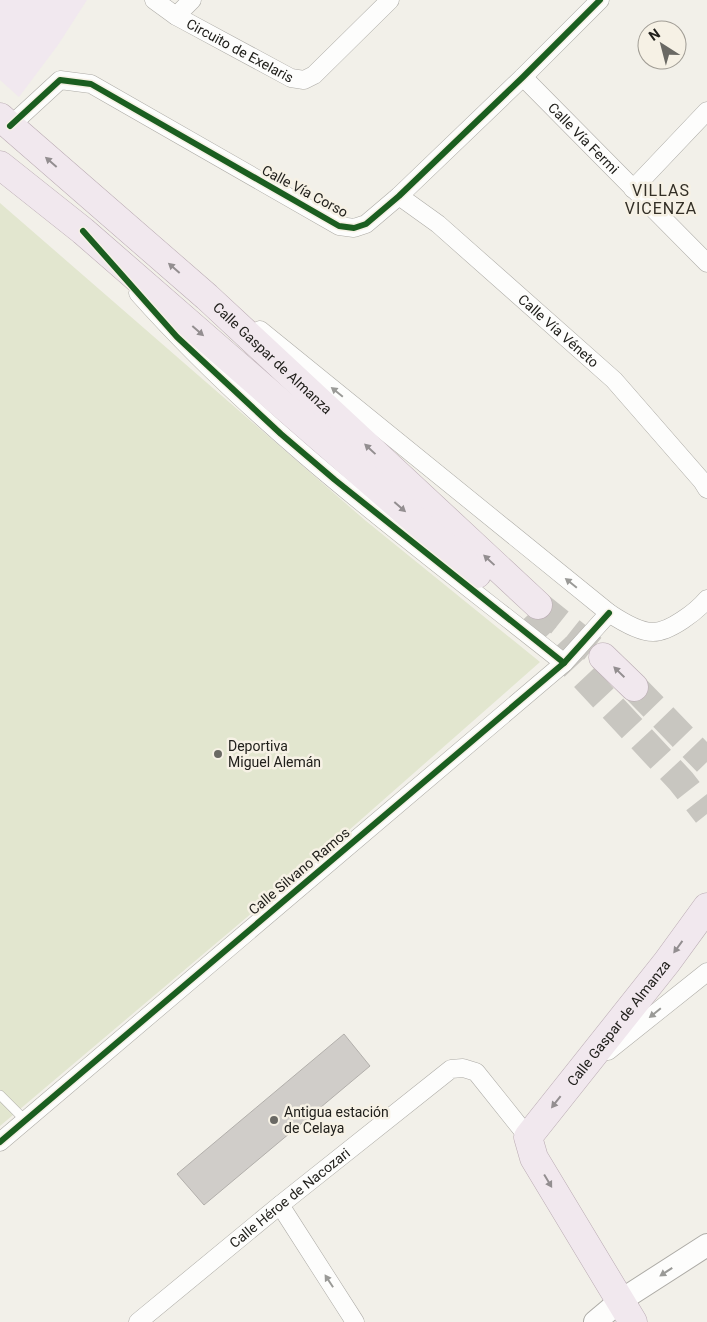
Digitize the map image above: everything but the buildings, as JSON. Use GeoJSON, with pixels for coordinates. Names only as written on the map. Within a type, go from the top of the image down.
{"type":"FeatureCollection","features":[{"type":"Feature","properties":{"kind":"main road","name":"Calle Gaspar de Almanza"},"geometry":{"type":"LineString","coordinates":[[0,165],[83,231],[532,611],[207,297],[5,122]]}},
{"type":"Feature","properties":{"kind":"main road"},"geometry":{"type":"LineString","coordinates":[[603,657],[634,687]]}},
{"type":"Feature","properties":{"kind":"main road","name":"Calle Gaspar de Almanza"},"geometry":{"type":"LineString","coordinates":[[528,1137],[667,962],[707,907]]}},
{"type":"Feature","properties":{"kind":"main road"},"geometry":{"type":"LineString","coordinates":[[528,1137],[534,1158],[627,1312]]}},
{"type":"Feature","properties":{"kind":"street","name":"Circuito de Exelaris"},"geometry":{"type":"LineString","coordinates":[[154,0],[176,16],[291,78],[304,80],[314,75],[390,0]]}},
{"type":"Feature","properties":{"kind":"street"},"geometry":{"type":"LineString","coordinates":[[176,16],[192,0]]}},
{"type":"Feature","properties":{"kind":"street","name":"Calle Vía Corso"},"geometry":{"type":"LineString","coordinates":[[5,122],[60,80],[91,84],[339,226],[354,228],[366,224],[400,196],[600,0]]}},
{"type":"Feature","properties":{"kind":"street","name":"Calle Vía Fermi"},"geometry":{"type":"LineString","coordinates":[[523,77],[707,263]]}},
{"type":"Feature","properties":{"kind":"street"},"geometry":{"type":"LineString","coordinates":[[634,189],[707,112]]}},
{"type":"Feature","properties":{"kind":"street","name":"Calle Vía Véneto"},"geometry":{"type":"LineString","coordinates":[[400,196],[438,224],[614,380],[705,482]]}},
{"type":"Feature","properties":{"kind":"street"},"geometry":{"type":"LineString","coordinates":[[83,231],[177,337],[281,434],[335,480],[564,663]]}},
{"type":"Feature","properties":{"kind":"street"},"geometry":{"type":"LineString","coordinates":[[207,297],[263,332],[609,613],[629,625],[653,632],[672,626],[701,606],[707,599]]}},
{"type":"Feature","properties":{"kind":"street","name":"Calle Silvano Ramos"},"geometry":{"type":"LineString","coordinates":[[0,1142],[564,663],[609,613]]}},
{"type":"Feature","properties":{"kind":"street"},"geometry":{"type":"LineString","coordinates":[[578,1074],[707,972]]}},
{"type":"Feature","properties":{"kind":"street","name":"Calle Héroe de Nacozari"},"geometry":{"type":"LineString","coordinates":[[138,1322],[280,1204],[451,1069],[463,1068],[476,1072],[528,1137]]}},
{"type":"Feature","properties":{"kind":"street"},"geometry":{"type":"LineString","coordinates":[[280,1204],[355,1322]]}},
{"type":"Feature","properties":{"kind":"street"},"geometry":{"type":"LineString","coordinates":[[595,1322],[627,1312],[707,1245]]}},
{"type":"Feature","properties":{"kind":"lane"},"geometry":{"type":"LineString","coordinates":[[0,1095],[25,1120]]}},
{"type":"Feature","properties":{"kind":"shaded area"},"geometry":{"type":"Polygon","coordinates":[[[0,0],[87,0],[58,45],[19,97],[0,80],[0,0]]]}},
{"type":"Feature","properties":{"kind":"green space","name":"Deportiva Miguel Alemán"},"geometry":{"type":"Polygon","coordinates":[[[0,203],[366,521],[540,662],[331,846],[0,1126],[0,203]]]}},
{"type":"Feature","properties":{"kind":"tunnel"},"geometry":{"type":"LineString","coordinates":[[538,605],[603,657]]}},
{"type":"Feature","properties":{"kind":"tunnel"},"geometry":{"type":"LineString","coordinates":[[527,616],[681,781],[707,814]]}},
{"type":"Feature","properties":{"kind":"tunnel"},"geometry":{"type":"LineString","coordinates":[[634,687],[707,762]]}},
{"type":"Feature","properties":{"kind":"cycle path"},"geometry":{"type":"LineString","coordinates":[[10,126],[60,80],[91,84],[339,226],[354,228],[366,224],[399,196],[600,0]]}},
{"type":"Feature","properties":{"kind":"cycle path"},"geometry":{"type":"LineString","coordinates":[[83,231],[177,337],[281,434],[335,480],[564,663]]}},
{"type":"Feature","properties":{"kind":"cycle path"},"geometry":{"type":"LineString","coordinates":[[0,1142],[564,663],[609,613]]}},
{"type":"Feature","properties":{"kind":"place","name":"Deportiva Miguel Alemán"},"geometry":{"type":"Point","coordinates":[218,754]}},
{"type":"Feature","properties":{"kind":"place","name":"Antigua estación de Celaya"},"geometry":{"type":"Point","coordinates":[274,1120]}},
{"type":"Feature","properties":{"kind":"district","name":"VILLAS VICENZA"},"geometry":{"type":"Point","coordinates":[661,199]}}]}
